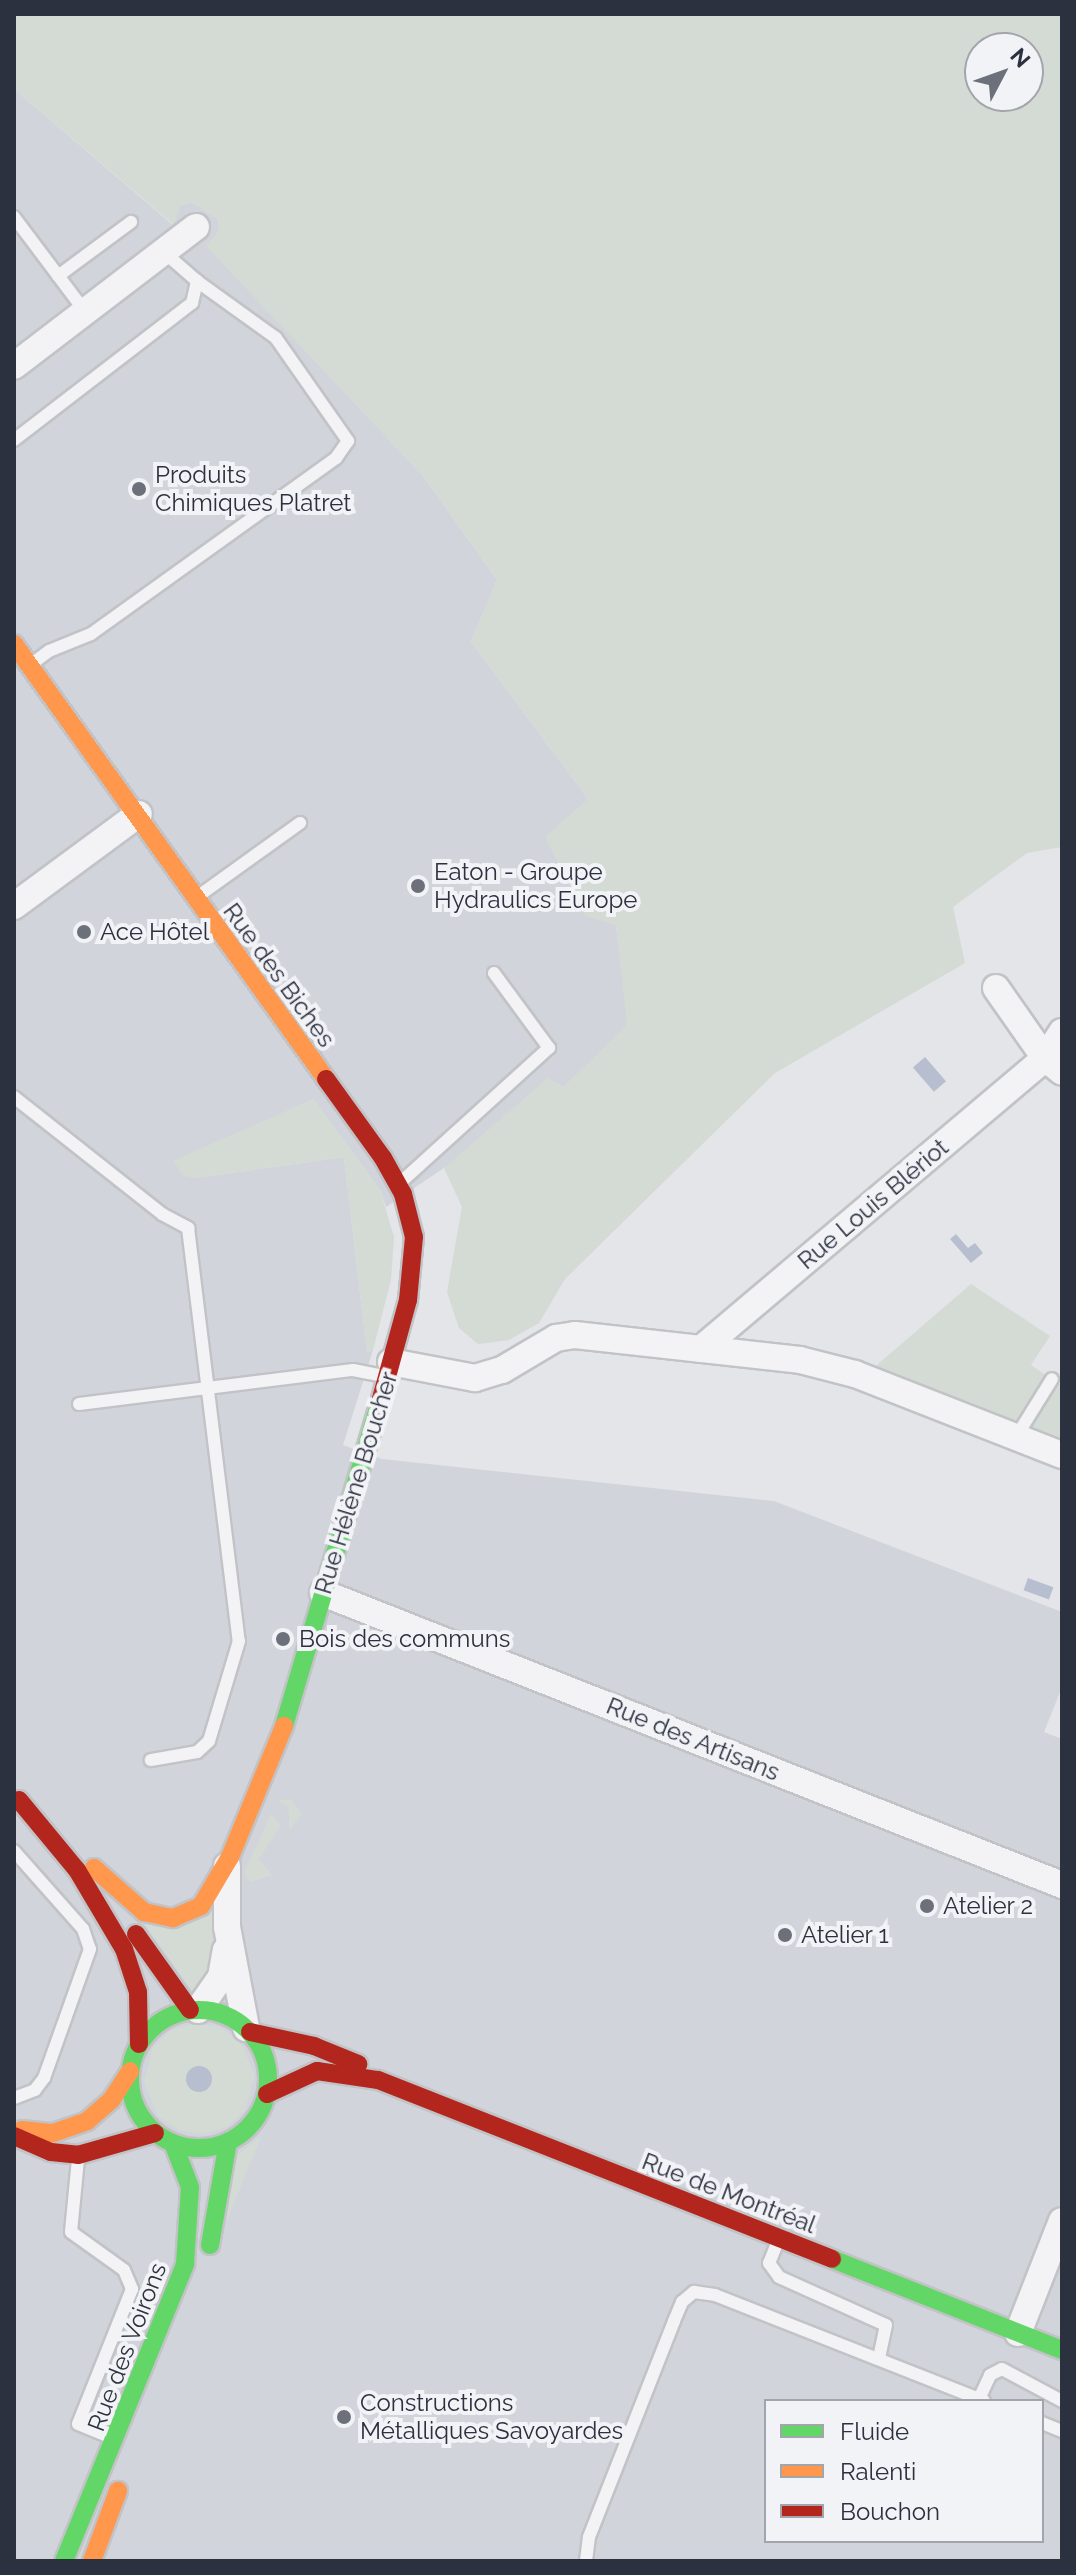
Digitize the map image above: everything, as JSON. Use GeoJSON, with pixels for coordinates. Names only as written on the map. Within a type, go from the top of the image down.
{"type":"FeatureCollection","features":[{"type":"Feature","properties":{"kind":"street"},"geometry":{"type":"LineString","coordinates":[[15,364],[167,255],[196,227]]}},
{"type":"Feature","properties":{"kind":"street","name":"Rue des Biches"},"geometry":{"type":"LineString","coordinates":[[14,644],[139,814],[195,899],[398,1184],[410,1215],[415,1259],[389,1370]]}},
{"type":"Feature","properties":{"kind":"street"},"geometry":{"type":"LineString","coordinates":[[14,906],[139,814]]}},
{"type":"Feature","properties":{"kind":"street"},"geometry":{"type":"LineString","coordinates":[[996,988],[1054,1065]]}},
{"type":"Feature","properties":{"kind":"street","name":"Rue Louis Blériot"},"geometry":{"type":"LineString","coordinates":[[701,1349],[1054,1065],[1062,1032]]}},
{"type":"Feature","properties":{"kind":"street","name":"Rue Hélène Boucher"},"geometry":{"type":"LineString","coordinates":[[94,1868],[144,1912],[173,1918],[201,1906],[230,1857],[276,1754],[389,1370],[475,1378],[502,1370],[567,1335],[701,1349],[825,1365],[1062,1455]]}},
{"type":"Feature","properties":{"kind":"street","name":"Rue des Artisans"},"geometry":{"type":"LineString","coordinates":[[323,1593],[1062,1885]]}},
{"type":"Feature","properties":{"kind":"street"},"geometry":{"type":"LineString","coordinates":[[16,1798],[63,1834],[94,1868],[154,1966],[194,2010]]}},
{"type":"Feature","properties":{"kind":"street"},"geometry":{"type":"LineString","coordinates":[[14,2129],[53,2133],[87,2121],[112,2099],[130,2071],[139,2044],[138,1992],[124,1949],[77,1870],[16,1798]]}},
{"type":"Feature","properties":{"kind":"street","name":"Rue Hélène Boucher"},"geometry":{"type":"LineString","coordinates":[[230,1857],[224,1890],[227,1927],[248,2030]]}},
{"type":"Feature","properties":{"kind":"street","name":"Rue Hélène Boucher"},"geometry":{"type":"LineString","coordinates":[[194,2010],[223,1972],[227,1927]]}},
{"type":"Feature","properties":{"kind":"street"},"geometry":{"type":"LineString","coordinates":[[130,2071],[136,2110],[155,2133],[173,2143],[200,2149],[228,2142],[253,2122],[267,2094],[266,2061],[248,2030],[223,2014],[194,2010],[157,2024],[139,2044]]}},
{"type":"Feature","properties":{"kind":"street","name":"Rue de Montréal"},"geometry":{"type":"LineString","coordinates":[[248,2030],[344,2057],[378,2080],[1062,2350]]}},
{"type":"Feature","properties":{"kind":"street","name":"Rue de Montréal"},"geometry":{"type":"LineString","coordinates":[[267,2094],[317,2071],[378,2080]]}},
{"type":"Feature","properties":{"kind":"street"},"geometry":{"type":"LineString","coordinates":[[14,2136],[51,2152],[78,2155],[155,2133]]}},
{"type":"Feature","properties":{"kind":"street","name":"Rue des Voirons"},"geometry":{"type":"LineString","coordinates":[[203,2275],[228,2142]]}},
{"type":"Feature","properties":{"kind":"street","name":"Rue des Voirons"},"geometry":{"type":"LineString","coordinates":[[64,2561],[117,2439],[189,2248],[190,2187],[173,2143]]}},
{"type":"Feature","properties":{"kind":"street"},"geometry":{"type":"LineString","coordinates":[[1018,2333],[1062,2221]]}},
{"type":"Feature","properties":{"kind":"street","name":"Rue des Voirons"},"geometry":{"type":"LineString","coordinates":[[92,2561],[128,2466]]}},
{"type":"Feature","properties":{"kind":"lane"},"geometry":{"type":"LineString","coordinates":[[14,217],[86,313]]}},
{"type":"Feature","properties":{"kind":"lane"},"geometry":{"type":"LineString","coordinates":[[58,276],[131,222]]}},
{"type":"Feature","properties":{"kind":"lane"},"geometry":{"type":"LineString","coordinates":[[30,666],[49,651],[91,634],[336,458],[348,441],[276,338],[197,281],[167,255]]}},
{"type":"Feature","properties":{"kind":"lane"},"geometry":{"type":"LineString","coordinates":[[14,440],[188,308],[197,281]]}},
{"type":"Feature","properties":{"kind":"lane"},"geometry":{"type":"LineString","coordinates":[[195,899],[300,823]]}},
{"type":"Feature","properties":{"kind":"lane"},"geometry":{"type":"LineString","coordinates":[[398,1184],[549,1048],[494,973]]}},
{"type":"Feature","properties":{"kind":"lane"},"geometry":{"type":"LineString","coordinates":[[14,1097],[162,1214],[188,1228],[239,1641],[204,1748],[151,1760]]}},
{"type":"Feature","properties":{"kind":"lane"},"geometry":{"type":"LineString","coordinates":[[79,1404],[353,1370],[389,1370]]}},
{"type":"Feature","properties":{"kind":"lane"},"geometry":{"type":"LineString","coordinates":[[1016,1437],[1052,1379]]}},
{"type":"Feature","properties":{"kind":"lane"},"geometry":{"type":"LineString","coordinates":[[14,1851],[83,1929],[90,1949],[44,2078],[35,2090],[14,2098]]}},
{"type":"Feature","properties":{"kind":"lane"},"geometry":{"type":"LineString","coordinates":[[87,2121],[78,2155],[71,2232],[124,2270],[132,2289],[78,2424],[117,2439]]}},
{"type":"Feature","properties":{"kind":"lane"},"geometry":{"type":"LineString","coordinates":[[779,2239],[769,2263],[779,2277],[886,2325],[879,2359]]}},
{"type":"Feature","properties":{"kind":"lane"},"geometry":{"type":"LineString","coordinates":[[586,2561],[598,2513],[677,2314],[690,2294],[715,2295],[979,2399]]}},
{"type":"Feature","properties":{"kind":"lane"},"geometry":{"type":"LineString","coordinates":[[982,2399],[990,2375],[1002,2369],[1062,2401]]}},
{"type":"Feature","properties":{"kind":"shaded area"},"geometry":{"type":"Polygon","coordinates":[[[14,14],[1062,14],[1062,847],[1027,853],[953,907],[965,963],[775,1073],[565,1279],[539,1323],[509,1340],[478,1344],[459,1328],[447,1292],[462,1207],[444,1168],[548,1078],[564,1087],[627,1025],[616,925],[585,916],[545,837],[588,799],[471,642],[497,580],[423,476],[206,246],[219,231],[218,219],[192,202],[180,205],[174,225],[14,89],[14,14]]]}},
{"type":"Feature","properties":{"kind":"shaded area"},"geometry":{"type":"Polygon","coordinates":[[[14,89],[173,225],[180,205],[192,202],[218,219],[219,231],[207,246],[423,476],[497,580],[471,642],[588,799],[616,925],[628,1025],[564,1087],[386,1207],[380,1190],[313,1099],[195,1178],[344,1157],[367,1352],[373,1350],[343,1445],[382,1459],[774,1501],[1062,1612],[1062,1687],[1044,1732],[1062,1739],[1062,2561],[14,2561],[14,89]]]}},
{"type":"Feature","properties":{"kind":"shaded area"},"geometry":{"type":"Polygon","coordinates":[[[313,1099],[380,1190],[394,1237],[391,1280],[373,1350],[367,1353],[344,1157],[195,1178],[184,1176],[173,1161],[313,1099]]]}},
{"type":"Feature","properties":{"kind":"shaded area"},"geometry":{"type":"Polygon","coordinates":[[[971,1284],[1050,1336],[1031,1365],[1062,1386],[1062,1446],[870,1371],[971,1284]]]}},
{"type":"Feature","properties":{"kind":"shaded area"},"geometry":{"type":"Polygon","coordinates":[[[290,1799],[302,1814],[289,1830],[289,1807],[278,1801],[290,1799]]]}},
{"type":"Feature","properties":{"kind":"shaded area"},"geometry":{"type":"Polygon","coordinates":[[[271,1814],[281,1826],[259,1859],[272,1875],[251,1882],[244,1873],[271,1814]]]}},
{"type":"Feature","properties":{"kind":"shaded area"},"geometry":{"type":"Polygon","coordinates":[[[214,1906],[217,1961],[206,1986],[193,1992],[139,1916],[214,1906]]]}},
{"type":"Feature","properties":{"kind":"shaded area"},"geometry":{"type":"Polygon","coordinates":[[[195,2023],[219,2027],[240,2041],[255,2075],[245,2110],[227,2127],[203,2134],[179,2130],[158,2116],[144,2082],[153,2047],[172,2030],[195,2023]]]}},
{"type":"Feature","properties":{"kind":"shaded area"},"geometry":{"type":"Polygon","coordinates":[[[262,2135],[219,2239],[236,2157],[262,2135]]]}},
{"type":"Feature","properties":{"kind":"water"},"geometry":{"type":"Polygon","coordinates":[[[925,1057],[946,1081],[934,1092],[913,1067],[925,1057]]]}},
{"type":"Feature","properties":{"kind":"water"},"geometry":{"type":"Polygon","coordinates":[[[956,1234],[968,1248],[975,1243],[983,1253],[971,1263],[950,1239],[956,1234]]]}},
{"type":"Feature","properties":{"kind":"water"},"geometry":{"type":"Polygon","coordinates":[[[1028,1578],[1053,1587],[1049,1599],[1024,1590],[1028,1578]]]}},
{"type":"Feature","properties":{"kind":"water"},"geometry":{"type":"Polygon","coordinates":[[[199,2066],[208,2070],[212,2079],[208,2088],[199,2092],[190,2088],[186,2079],[190,2070],[199,2066]]]}},
{"type":"Feature","properties":{"kind":"traffic: fast"},"geometry":{"type":"LineString","coordinates":[[284,1726],[379,1406]]}},
{"type":"Feature","properties":{"kind":"traffic: fast"},"geometry":{"type":"LineString","coordinates":[[199,2010],[226,2015],[248,2030],[263,2052],[268,2079],[263,2106],[248,2128],[226,2143],[199,2148],[172,2143],[150,2128],[135,2106],[130,2079],[135,2052],[150,2030],[172,2015],[199,2010]]}},
{"type":"Feature","properties":{"kind":"traffic: fast"},"geometry":{"type":"LineString","coordinates":[[210,2245],[228,2142]]}},
{"type":"Feature","properties":{"kind":"traffic: fast"},"geometry":{"type":"LineString","coordinates":[[64,2561],[185,2264],[190,2187],[173,2143]]}},
{"type":"Feature","properties":{"kind":"traffic: fast"},"geometry":{"type":"LineString","coordinates":[[832,2259],[1062,2350]]}},
{"type":"Feature","properties":{"kind":"traffic: slow"},"geometry":{"type":"LineString","coordinates":[[14,644],[326,1079]]}},
{"type":"Feature","properties":{"kind":"traffic: slow"},"geometry":{"type":"LineString","coordinates":[[94,1868],[144,1912],[173,1918],[201,1906],[230,1857],[284,1726]]}},
{"type":"Feature","properties":{"kind":"traffic: slow"},"geometry":{"type":"LineString","coordinates":[[22,2130],[53,2133],[87,2121],[112,2099],[130,2071]]}},
{"type":"Feature","properties":{"kind":"traffic: slow"},"geometry":{"type":"LineString","coordinates":[[92,2561],[118,2491]]}},
{"type":"Feature","properties":{"kind":"traffic: jam"},"geometry":{"type":"LineString","coordinates":[[326,1079],[383,1158],[403,1194],[414,1237],[408,1300],[379,1406]]}},
{"type":"Feature","properties":{"kind":"traffic: jam"},"geometry":{"type":"LineString","coordinates":[[19,1800],[77,1870],[124,1949],[138,1992],[139,2044]]}},
{"type":"Feature","properties":{"kind":"traffic: jam"},"geometry":{"type":"LineString","coordinates":[[136,1934],[190,2010]]}},
{"type":"Feature","properties":{"kind":"traffic: jam"},"geometry":{"type":"LineString","coordinates":[[250,2032],[314,2046],[358,2064]]}},
{"type":"Feature","properties":{"kind":"traffic: jam"},"geometry":{"type":"LineString","coordinates":[[267,2094],[317,2071],[378,2080],[832,2259]]}},
{"type":"Feature","properties":{"kind":"traffic: jam"},"geometry":{"type":"LineString","coordinates":[[14,2136],[51,2152],[78,2155],[155,2133]]}},
{"type":"Feature","properties":{"kind":"place","name":"Produits Chimiques Platret"},"geometry":{"type":"Point","coordinates":[139,489]}},
{"type":"Feature","properties":{"kind":"place","name":"Eaton - Groupe Hydraulics Europe"},"geometry":{"type":"Point","coordinates":[418,886]}},
{"type":"Feature","properties":{"kind":"place","name":"Ace Hôtel"},"geometry":{"type":"Point","coordinates":[84,932]}},
{"type":"Feature","properties":{"kind":"place","name":"Bois des communs"},"geometry":{"type":"Point","coordinates":[283,1639]}},
{"type":"Feature","properties":{"kind":"place","name":"Atelier 2"},"geometry":{"type":"Point","coordinates":[927,1906]}},
{"type":"Feature","properties":{"kind":"place","name":"Atelier 1"},"geometry":{"type":"Point","coordinates":[785,1935]}},
{"type":"Feature","properties":{"kind":"place","name":"Constructions Métalliques Savoyardes"},"geometry":{"type":"Point","coordinates":[344,2417]}}]}
